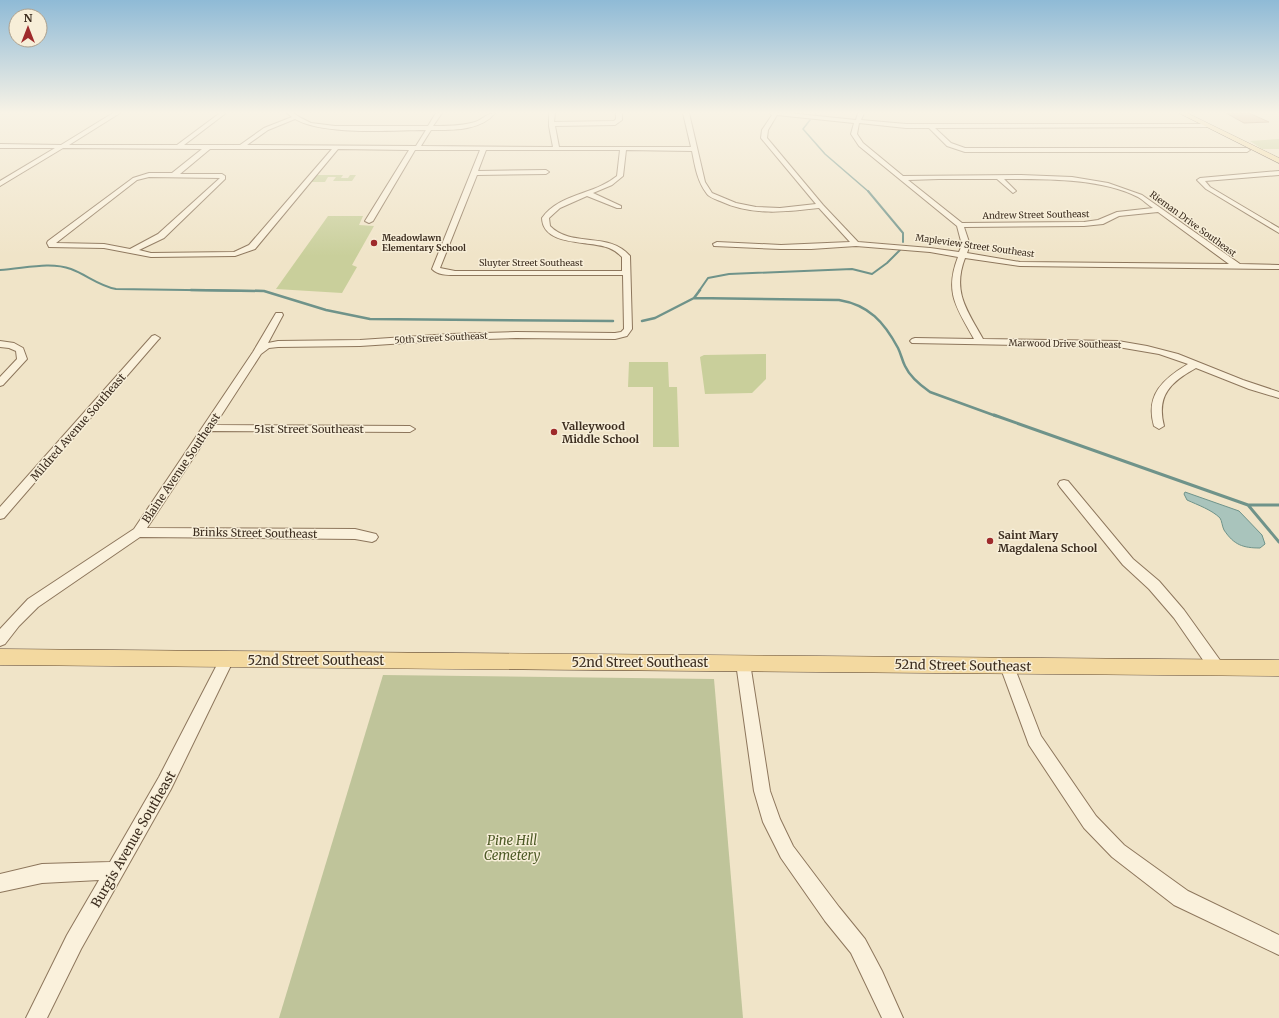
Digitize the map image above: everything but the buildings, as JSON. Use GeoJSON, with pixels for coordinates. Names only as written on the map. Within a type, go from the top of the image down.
{"type":"FeatureCollection","features":[{"type":"Feature","properties":{"kind":"main road"},"geometry":{"type":"LineString","coordinates":[[1266,161],[1279,168]]}},
{"type":"Feature","properties":{"kind":"main road","name":"52nd Street Southeast"},"geometry":{"type":"LineString","coordinates":[[0,657],[743,662],[1279,668]]}},
{"type":"Feature","properties":{"kind":"street"},"geometry":{"type":"LineString","coordinates":[[0,184],[39,161]]}},
{"type":"Feature","properties":{"kind":"street"},"geometry":{"type":"LineString","coordinates":[[174,175],[192,161]]}},
{"type":"Feature","properties":{"kind":"street"},"geometry":{"type":"LineString","coordinates":[[132,251],[161,236],[223,178],[222,176],[149,175],[135,179],[51,243],[52,245],[104,246],[132,251],[139,254],[151,255],[224,254],[243,252],[252,247],[325,161]]}},
{"type":"Feature","properties":{"kind":"street"},"geometry":{"type":"LineString","coordinates":[[369,221],[408,161]]}},
{"type":"Feature","properties":{"kind":"street"},"geometry":{"type":"LineString","coordinates":[[478,161],[473,173],[546,172]]}},
{"type":"Feature","properties":{"kind":"street"},"geometry":{"type":"LineString","coordinates":[[622,161],[621,175],[615,181],[589,194],[556,206],[546,214],[546,225],[558,236],[574,241],[613,246],[621,250],[626,256],[626,273]]}},
{"type":"Feature","properties":{"kind":"street"},"geometry":{"type":"LineString","coordinates":[[697,161],[705,188],[710,194],[724,201],[746,208],[768,210],[821,206]]}},
{"type":"Feature","properties":{"kind":"street"},"geometry":{"type":"LineString","coordinates":[[783,161],[821,206],[856,244]]}},
{"type":"Feature","properties":{"kind":"street"},"geometry":{"type":"LineString","coordinates":[[881,161],[960,225],[966,245],[958,266],[955,280],[956,294],[961,308],[980,342]]}},
{"type":"Feature","properties":{"kind":"street","name":"Sluyter Street Southeast"},"geometry":{"type":"LineString","coordinates":[[473,173],[436,269],[441,272],[455,273],[626,273]]}},
{"type":"Feature","properties":{"kind":"street"},"geometry":{"type":"LineString","coordinates":[[1279,173],[1200,180],[1208,188],[1279,232]]}},
{"type":"Feature","properties":{"kind":"street"},"geometry":{"type":"LineString","coordinates":[[999,177],[1014,192]]}},
{"type":"Feature","properties":{"kind":"street","name":"Rieman Drive Southeast"},"geometry":{"type":"LineString","coordinates":[[902,178],[1065,177],[1103,183],[1140,196],[1237,266]]}},
{"type":"Feature","properties":{"kind":"street"},"geometry":{"type":"LineString","coordinates":[[589,194],[619,207]]}},
{"type":"Feature","properties":{"kind":"street","name":"Andrew Street Southeast"},"geometry":{"type":"LineString","coordinates":[[960,225],[1084,224],[1100,222],[1117,214],[1159,210]]}},
{"type":"Feature","properties":{"kind":"street","name":"Mapleview Street Southeast"},"geometry":{"type":"LineString","coordinates":[[717,244],[803,247],[856,244],[908,248],[1027,264],[1279,267]]}},
{"type":"Feature","properties":{"kind":"street","name":"50th Street Southeast"},"geometry":{"type":"LineString","coordinates":[[258,352],[266,346],[278,344],[360,343],[457,336],[615,336],[624,334],[628,329],[626,273]]}},
{"type":"Feature","properties":{"kind":"street","name":"Blaine Avenue Southeast"},"geometry":{"type":"LineString","coordinates":[[0,640],[14,622],[33,603],[138,532],[258,352],[279,315]]}},
{"type":"Feature","properties":{"kind":"street","name":"Mildred Avenue Southeast"},"geometry":{"type":"LineString","coordinates":[[0,515],[155,338]]}},
{"type":"Feature","properties":{"kind":"street","name":"Marwood Drive Southeast"},"geometry":{"type":"LineString","coordinates":[[915,341],[1118,344],[1148,348],[1175,356],[1194,365],[1252,387],[1279,395]]}},
{"type":"Feature","properties":{"kind":"street"},"geometry":{"type":"LineString","coordinates":[[0,344],[11,345],[20,350],[22,359],[0,383]]}},
{"type":"Feature","properties":{"kind":"street"},"geometry":{"type":"LineString","coordinates":[[1159,426],[1155,417],[1157,400],[1161,391],[1176,375],[1194,365]]}},
{"type":"Feature","properties":{"kind":"street","name":"51st Street Southeast"},"geometry":{"type":"LineString","coordinates":[[208,428],[410,429]]}},
{"type":"Feature","properties":{"kind":"street"},"geometry":{"type":"LineString","coordinates":[[1064,484],[1128,562],[1154,585],[1179,614],[1217,668]]}},
{"type":"Feature","properties":{"kind":"street","name":"Brinks Street Southeast"},"geometry":{"type":"LineString","coordinates":[[138,532],[355,534],[372,537]]}},
{"type":"Feature","properties":{"kind":"street","name":"Burgis Avenue Southeast"},"geometry":{"type":"LineString","coordinates":[[36,1018],[74,942],[165,783],[227,659]]}},
{"type":"Feature","properties":{"kind":"street"},"geometry":{"type":"LineString","coordinates":[[743,662],[762,791],[772,822],[787,852],[832,914],[858,946],[875,978],[893,1018]]}},
{"type":"Feature","properties":{"kind":"street"},"geometry":{"type":"LineString","coordinates":[[1007,666],[1035,740],[1090,822],[1118,851],[1181,898],[1279,944]]}},
{"type":"Feature","properties":{"kind":"street"},"geometry":{"type":"LineString","coordinates":[[0,884],[19,877],[72,871],[114,871]]}},
{"type":"Feature","properties":{"kind":"green space"},"geometry":{"type":"Polygon","coordinates":[[[315,175],[343,175],[341,178],[348,178],[350,175],[356,175],[352,181],[333,181],[336,177],[328,177],[325,182],[310,182],[315,175]]]}},
{"type":"Feature","properties":{"kind":"green space"},"geometry":{"type":"Polygon","coordinates":[[[328,216],[363,216],[359,225],[374,226],[352,265],[357,267],[342,293],[276,289],[328,216]]]}},
{"type":"Feature","properties":{"kind":"green space"},"geometry":{"type":"Polygon","coordinates":[[[766,354],[766,379],[752,393],[705,394],[700,357],[704,355],[766,354]]]}},
{"type":"Feature","properties":{"kind":"green space"},"geometry":{"type":"Polygon","coordinates":[[[629,362],[668,362],[669,387],[677,387],[679,447],[653,447],[653,387],[628,387],[629,362]]]}},
{"type":"Feature","properties":{"kind":"green space","name":"Pine Hill Cemetery"},"geometry":{"type":"Polygon","coordinates":[[[383,675],[714,679],[743,1018],[279,1018],[383,675]]]}},
{"type":"Feature","properties":{"kind":"water"},"geometry":{"type":"Polygon","coordinates":[[[1185,492],[1239,511],[1262,535],[1265,544],[1260,548],[1239,545],[1231,539],[1224,530],[1220,518],[1217,515],[1187,500],[1184,494],[1185,492]]]}},
{"type":"Feature","properties":{"kind":"waterway"},"geometry":{"type":"LineString","coordinates":[[833,161],[868,191]]}},
{"type":"Feature","properties":{"kind":"waterway"},"geometry":{"type":"LineString","coordinates":[[868,191],[903,233],[903,242]]}},
{"type":"Feature","properties":{"kind":"waterway"},"geometry":{"type":"LineString","coordinates":[[699,291],[708,278],[729,274],[852,269],[872,274],[887,263],[900,250]]}},
{"type":"Feature","properties":{"kind":"waterway"},"geometry":{"type":"LineString","coordinates":[[0,270],[36,266],[63,267],[77,271],[110,288],[116,289],[264,291]]}},
{"type":"Feature","properties":{"kind":"waterway"},"geometry":{"type":"LineString","coordinates":[[191,290],[264,291]]}},
{"type":"Feature","properties":{"kind":"waterway"},"geometry":{"type":"LineString","coordinates":[[694,298],[700,290]]}},
{"type":"Feature","properties":{"kind":"waterway"},"geometry":{"type":"LineString","coordinates":[[264,291],[326,310],[370,319],[613,321]]}},
{"type":"Feature","properties":{"kind":"waterway"},"geometry":{"type":"LineString","coordinates":[[642,321],[655,318],[694,298]]}},
{"type":"Feature","properties":{"kind":"waterway"},"geometry":{"type":"LineString","coordinates":[[694,298],[839,300],[850,302],[867,311],[881,323],[898,348],[907,370],[923,387],[930,392],[996,416]]}},
{"type":"Feature","properties":{"kind":"waterway"},"geometry":{"type":"LineString","coordinates":[[994,415],[1248,505]]}},
{"type":"Feature","properties":{"kind":"waterway"},"geometry":{"type":"LineString","coordinates":[[1248,505],[1279,505]]}},
{"type":"Feature","properties":{"kind":"waterway"},"geometry":{"type":"LineString","coordinates":[[1248,505],[1279,542]]}},
{"type":"Feature","properties":{"kind":"place","name":"Meadowlawn Elementary School"},"geometry":{"type":"Point","coordinates":[374,243]}},
{"type":"Feature","properties":{"kind":"place","name":"Valleywood Middle School"},"geometry":{"type":"Point","coordinates":[554,432]}},
{"type":"Feature","properties":{"kind":"place","name":"Saint Mary Magdalena School"},"geometry":{"type":"Point","coordinates":[990,541]}}]}
